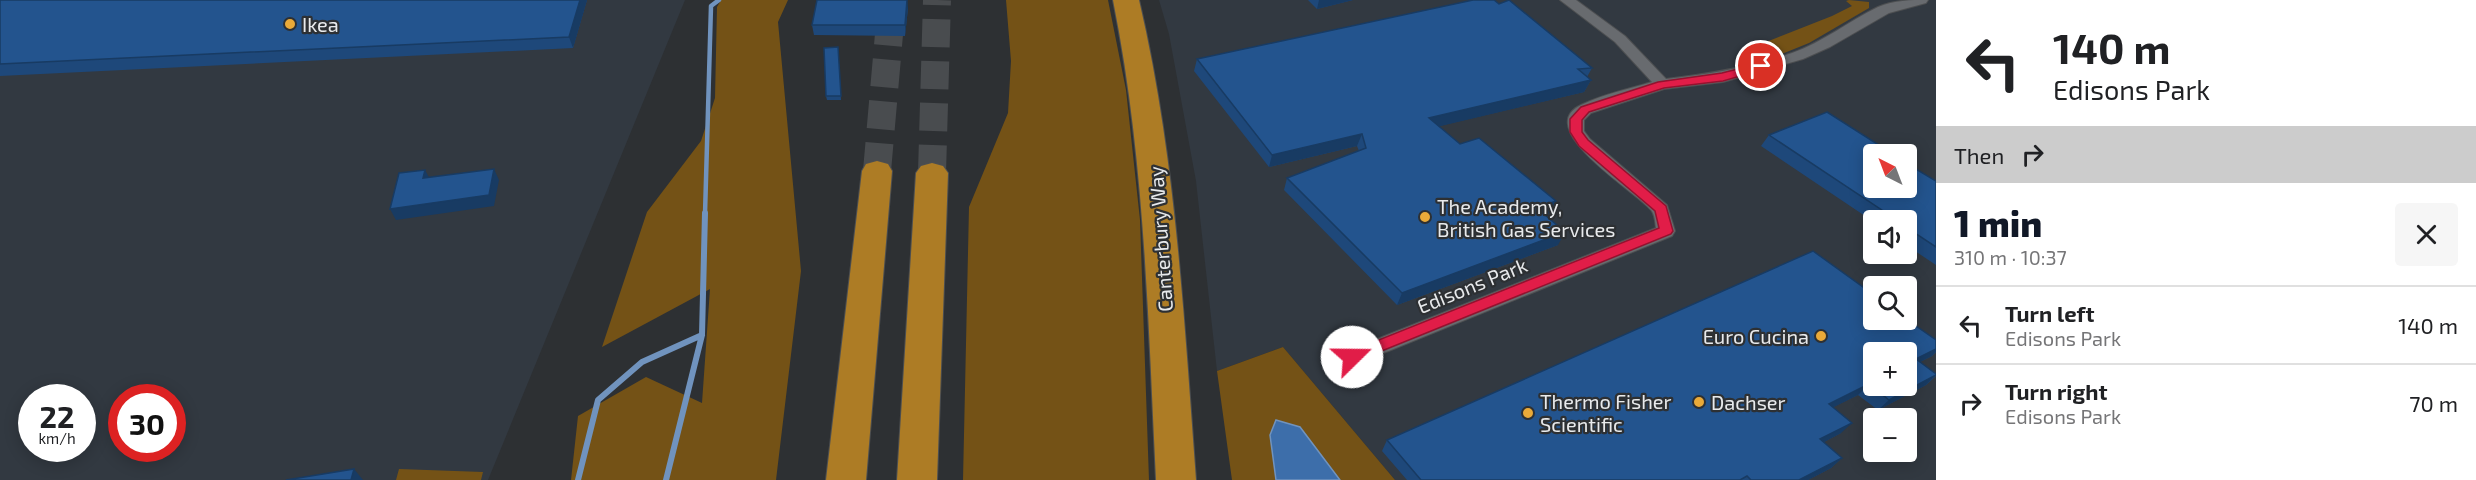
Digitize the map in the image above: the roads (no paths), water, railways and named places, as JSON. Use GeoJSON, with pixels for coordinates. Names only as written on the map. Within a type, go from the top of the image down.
{"type":"FeatureCollection","features":[{"type":"Feature","properties":{"kind":"highway","name":"Canterbury Way"},"geometry":{"type":"LineString","coordinates":[[1126,0],[1138,50],[1155,157],[1176,480]]}},
{"type":"Feature","properties":{"kind":"highway"},"geometry":{"type":"LineString","coordinates":[[846,480],[877,171]]}},
{"type":"Feature","properties":{"kind":"highway"},"geometry":{"type":"LineString","coordinates":[[917,480],[932,173]]}},
{"type":"Feature","properties":{"kind":"street"},"geometry":{"type":"LineString","coordinates":[[1567,0],[1620,39],[1662,84],[1723,77],[1798,56],[1826,44],[1884,10],[1921,0]]}},
{"type":"Feature","properties":{"kind":"street","name":"Edisons Park"},"geometry":{"type":"LineString","coordinates":[[1334,350],[1352,357],[1666,231],[1661,209],[1584,143],[1576,132],[1576,119],[1585,109],[1662,84]]}},
{"type":"Feature","properties":{"kind":"water"},"geometry":{"type":"Polygon","coordinates":[[[1276,420],[1300,427],[1340,480],[1276,480],[1270,435],[1276,420]]]}},
{"type":"Feature","properties":{"kind":"waterway"},"geometry":{"type":"LineString","coordinates":[[705,214],[711,6],[719,0]]}},
{"type":"Feature","properties":{"kind":"waterway"},"geometry":{"type":"LineString","coordinates":[[702,335],[705,213]]}},
{"type":"Feature","properties":{"kind":"waterway"},"geometry":{"type":"LineString","coordinates":[[578,480],[598,400],[642,362],[702,335]]}},
{"type":"Feature","properties":{"kind":"waterway"},"geometry":{"type":"LineString","coordinates":[[666,480],[702,335]]}},
{"type":"Feature","properties":{"kind":"tunnel"},"geometry":{"type":"LineString","coordinates":[[877,171],[892,0]]}},
{"type":"Feature","properties":{"kind":"tunnel"},"geometry":{"type":"LineString","coordinates":[[932,173],[937,0]]}},
{"type":"Feature","properties":{"kind":"place","name":"Ikea"},"geometry":{"type":"Point","coordinates":[290,24]}},
{"type":"Feature","properties":{"kind":"place","name":"The Academy, British Gas Services"},"geometry":{"type":"Point","coordinates":[1425,217]}},
{"type":"Feature","properties":{"kind":"place","name":"Euro Cucina"},"geometry":{"type":"Point","coordinates":[1821,336]}},
{"type":"Feature","properties":{"kind":"place","name":"Dachser"},"geometry":{"type":"Point","coordinates":[1699,402]}},
{"type":"Feature","properties":{"kind":"place","name":"Thermo Fisher Scientific"},"geometry":{"type":"Point","coordinates":[1528,413]}}]}
